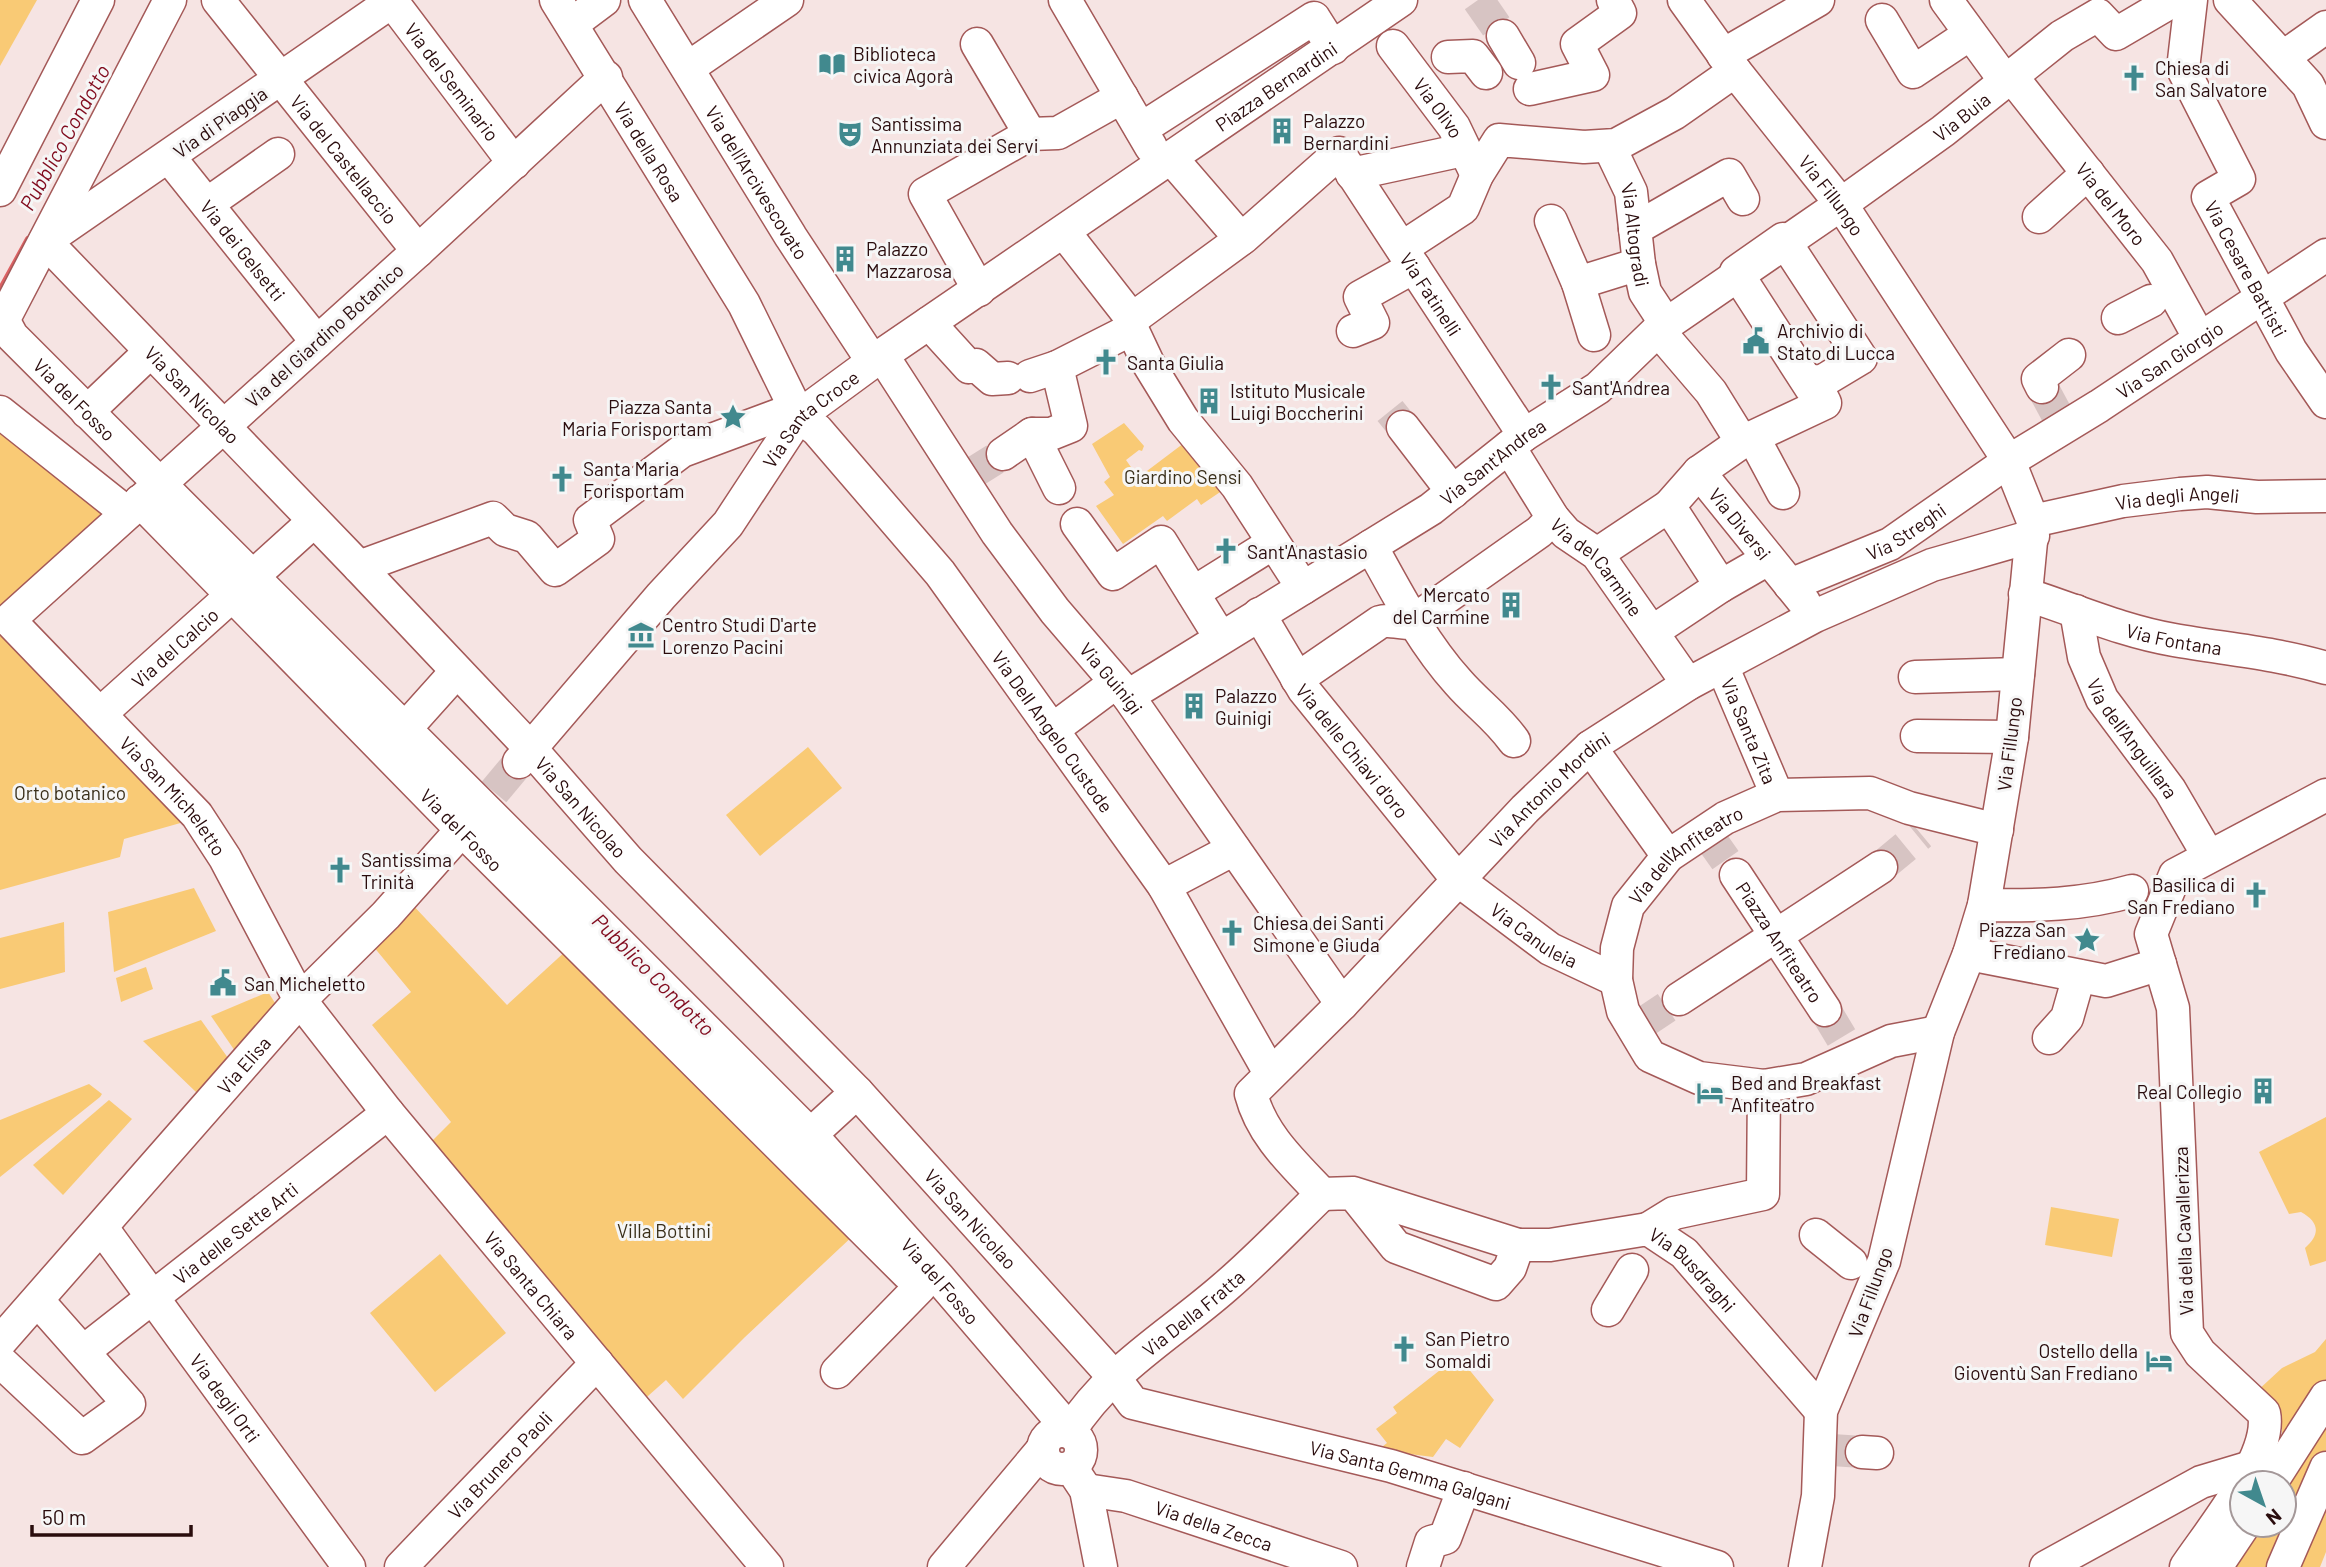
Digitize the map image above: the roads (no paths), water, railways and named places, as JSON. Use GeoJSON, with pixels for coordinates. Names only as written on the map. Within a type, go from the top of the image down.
{"type":"FeatureCollection","features":[{"type":"Feature","properties":{"kind":"street"},"geometry":{"type":"LineString","coordinates":[[0,190],[98,0]]}},
{"type":"Feature","properties":{"kind":"street","name":"Via del Fosso"},"geometry":{"type":"LineString","coordinates":[[170,0],[6,315],[5,323],[12,336],[87,412],[145,497],[404,730],[479,809],[576,944],[788,1156],[887,1250],[920,1287],[1064,1453],[1101,1567]]}},
{"type":"Feature","properties":{"kind":"street","name":"Via del Castellaccio"},"geometry":{"type":"LineString","coordinates":[[218,0],[418,251]]}},
{"type":"Feature","properties":{"kind":"street","name":"Via di Piaggia"},"geometry":{"type":"LineString","coordinates":[[45,241],[392,0]]}},
{"type":"Feature","properties":{"kind":"street","name":"Via del Seminario"},"geometry":{"type":"LineString","coordinates":[[392,0],[514,163]]}},
{"type":"Feature","properties":{"kind":"street"},"geometry":{"type":"LineString","coordinates":[[564,12],[604,0]]}},
{"type":"Feature","properties":{"kind":"street","name":"Via dell'Arcivescovato"},"geometry":{"type":"LineString","coordinates":[[645,0],[791,237],[878,358]]}},
{"type":"Feature","properties":{"kind":"street"},"geometry":{"type":"LineString","coordinates":[[688,68],[787,0]]}},
{"type":"Feature","properties":{"kind":"street"},"geometry":{"type":"LineString","coordinates":[[1065,0],[1141,129],[1167,163],[1241,239]]}},
{"type":"Feature","properties":{"kind":"street"},"geometry":{"type":"LineString","coordinates":[[1333,48],[1380,31],[1401,0]]}},
{"type":"Feature","properties":{"kind":"street"},"geometry":{"type":"LineString","coordinates":[[1503,36],[1524,76],[1593,75],[1577,44],[1620,13],[1613,0]]}},
{"type":"Feature","properties":{"kind":"street","name":"Via Fillungo"},"geometry":{"type":"LineString","coordinates":[[1684,0],[1729,63],[1841,204],[2010,460],[2033,528],[2011,737],[1984,905],[1969,954],[1938,1032],[1909,1164],[1864,1275],[1821,1411],[1848,1451],[1818,1496],[1805,1567]]}},
{"type":"Feature","properties":{"kind":"street"},"geometry":{"type":"LineString","coordinates":[[929,324],[969,367],[976,365],[992,379],[1032,374],[1132,324],[1241,239],[1345,164],[1470,162],[1499,140],[1616,145],[1655,124],[1729,63],[1818,0]]}},
{"type":"Feature","properties":{"kind":"street","name":"Via del Moro"},"geometry":{"type":"LineString","coordinates":[[1946,0],[1970,34],[2088,173],[2157,261],[2164,294],[2199,337]]}},
{"type":"Feature","properties":{"kind":"street","name":"Via Buia"},"geometry":{"type":"LineString","coordinates":[[1841,204],[2079,25],[2098,15],[2116,34],[2174,0]]}},
{"type":"Feature","properties":{"kind":"street","name":"Via Cesare Battisti"},"geometry":{"type":"LineString","coordinates":[[2190,0],[2183,69],[2239,180],[2208,197],[2291,351],[2325,398]]}},
{"type":"Feature","properties":{"kind":"street","name":"Piazza Bernardini"},"geometry":{"type":"LineString","coordinates":[[1141,129],[1310,9],[1333,48],[1167,163]]}},
{"type":"Feature","properties":{"kind":"street"},"geometry":{"type":"LineString","coordinates":[[2239,10],[2285,56],[2308,85],[2326,123]]}},
{"type":"Feature","properties":{"kind":"street","name":"Via della Rosa"},"geometry":{"type":"LineString","coordinates":[[564,12],[744,304],[797,413]]}},
{"type":"Feature","properties":{"kind":"street"},"geometry":{"type":"LineString","coordinates":[[1882,20],[1913,72],[1970,34]]}},
{"type":"Feature","properties":{"kind":"street"},"geometry":{"type":"LineString","coordinates":[[2285,56],[2326,27]]}},
{"type":"Feature","properties":{"kind":"street","name":"Via Olivo"},"geometry":{"type":"LineString","coordinates":[[1380,31],[1429,70],[1470,162]]}},
{"type":"Feature","properties":{"kind":"street"},"geometry":{"type":"LineString","coordinates":[[977,44],[1030,134]]}},
{"type":"Feature","properties":{"kind":"street"},"geometry":{"type":"LineString","coordinates":[[1429,70],[1473,56],[1486,73]]}},
{"type":"Feature","properties":{"kind":"street","name":"Via del Giardino Botanico"},"geometry":{"type":"LineString","coordinates":[[9,620],[418,251],[606,77]]}},
{"type":"Feature","properties":{"kind":"street"},"geometry":{"type":"LineString","coordinates":[[979,290],[925,194],[1030,134],[1058,133],[1122,97]]}},
{"type":"Feature","properties":{"kind":"street","name":"Via Altogradi"},"geometry":{"type":"LineString","coordinates":[[1609,146],[1631,192],[1639,264],[1646,292],[1662,327]]}},
{"type":"Feature","properties":{"kind":"street"},"geometry":{"type":"LineString","coordinates":[[207,204],[278,154]]}},
{"type":"Feature","properties":{"kind":"street","name":"Via dei Gelsetti"},"geometry":{"type":"LineString","coordinates":[[169,157],[317,342]]}},
{"type":"Feature","properties":{"kind":"street"},"geometry":{"type":"LineString","coordinates":[[1353,331],[1373,323],[1360,297],[1463,208],[1470,162]]}},
{"type":"Feature","properties":{"kind":"street","name":"Via Santa Croce"},"geometry":{"type":"LineString","coordinates":[[525,755],[661,596],[728,524],[797,413],[1167,163]]}},
{"type":"Feature","properties":{"kind":"street","name":"Via Fatinelli"},"geometry":{"type":"LineString","coordinates":[[1345,164],[1408,258],[1516,441]]}},
{"type":"Feature","properties":{"kind":"street"},"geometry":{"type":"LineString","coordinates":[[2039,217],[2088,173]]}},
{"type":"Feature","properties":{"kind":"street"},"geometry":{"type":"LineString","coordinates":[[1635,229],[1729,175],[1744,199]]}},
{"type":"Feature","properties":{"kind":"street"},"geometry":{"type":"LineString","coordinates":[[1786,242],[1841,204]]}},
{"type":"Feature","properties":{"kind":"street"},"geometry":{"type":"LineString","coordinates":[[1551,222],[1578,283],[1594,335]]}},
{"type":"Feature","properties":{"kind":"street"},"geometry":{"type":"LineString","coordinates":[[1064,232],[1132,324],[1183,420],[1237,486],[1303,588]]}},
{"type":"Feature","properties":{"kind":"street","name":"Via Sant'Andrea"},"geometry":{"type":"LineString","coordinates":[[1743,272],[1737,272],[1783,239],[1786,242]]}},
{"type":"Feature","properties":{"kind":"street","name":"Via San Nicolao"},"geometry":{"type":"LineString","coordinates":[[45,241],[359,567],[456,672],[525,755],[857,1092],[1113,1376]]}},
{"type":"Feature","properties":{"kind":"street","name":"Via Diversi"},"geometry":{"type":"LineString","coordinates":[[1786,242],[1861,358],[1810,399],[1699,472],[1815,616]]}},
{"type":"Feature","properties":{"kind":"street","name":"Via San Giorgio"},"geometry":{"type":"LineString","coordinates":[[2010,460],[2326,255]]}},
{"type":"Feature","properties":{"kind":"street"},"geometry":{"type":"LineString","coordinates":[[1578,283],[1639,264]]}},
{"type":"Feature","properties":{"kind":"street"},"geometry":{"type":"LineString","coordinates":[[1743,272],[1811,388],[1810,399]]}},
{"type":"Feature","properties":{"kind":"street","name":"Via Sant'Andrea"},"geometry":{"type":"LineString","coordinates":[[1052,730],[1303,588],[1453,492],[1516,441],[1598,387],[1662,327],[1743,272]]}},
{"type":"Feature","properties":{"kind":"street"},"geometry":{"type":"LineString","coordinates":[[2119,318],[2164,294]]}},
{"type":"Feature","properties":{"kind":"street"},"geometry":{"type":"LineString","coordinates":[[1662,327],[1747,439],[1783,493]]}},
{"type":"Feature","properties":{"kind":"street","name":"Via del Fosso"},"geometry":{"type":"LineString","coordinates":[[87,412],[151,351]]}},
{"type":"Feature","properties":{"kind":"street"},"geometry":{"type":"LineString","coordinates":[[2042,387],[2038,379],[2068,355]]}},
{"type":"Feature","properties":{"kind":"street","name":"Via Guinigi"},"geometry":{"type":"LineString","coordinates":[[878,358],[966,478],[997,533],[1055,611],[1121,689],[1342,1004]]}},
{"type":"Feature","properties":{"kind":"street"},"geometry":{"type":"LineString","coordinates":[[1003,454],[1032,434],[1051,434],[1071,426],[1032,374]]}},
{"type":"Feature","properties":{"kind":"street"},"geometry":{"type":"LineString","coordinates":[[0,412],[145,497]]}},
{"type":"Feature","properties":{"kind":"street"},"geometry":{"type":"LineString","coordinates":[[359,567],[493,519],[505,530],[527,537],[555,570],[598,539],[590,520],[682,451],[797,413]]}},
{"type":"Feature","properties":{"kind":"street","name":"Via Dell Angelo Custode"},"geometry":{"type":"LineString","coordinates":[[797,413],[817,430],[940,573],[1164,886],[1270,1073]]}},
{"type":"Feature","properties":{"kind":"street"},"geometry":{"type":"LineString","coordinates":[[1403,427],[1453,492]]}},
{"type":"Feature","properties":{"kind":"street"},"geometry":{"type":"LineString","coordinates":[[1032,434],[1059,488]]}},
{"type":"Feature","properties":{"kind":"street","name":"Via del Carmine"},"geometry":{"type":"LineString","coordinates":[[1516,441],[1553,518],[1566,533],[1597,554],[1688,684]]}},
{"type":"Feature","properties":{"kind":"street","name":"Via Streghi"},"geometry":{"type":"LineString","coordinates":[[1790,585],[1890,544],[2010,460]]}},
{"type":"Feature","properties":{"kind":"street"},"geometry":{"type":"LineString","coordinates":[[1597,554],[1669,506],[1699,472]]}},
{"type":"Feature","properties":{"kind":"street","name":"Via degli Angeli"},"geometry":{"type":"LineString","coordinates":[[2033,528],[2123,501],[2180,494],[2326,496]]}},
{"type":"Feature","properties":{"kind":"street"},"geometry":{"type":"LineString","coordinates":[[1669,506],[1721,586]]}},
{"type":"Feature","properties":{"kind":"street"},"geometry":{"type":"LineString","coordinates":[[1297,679],[1380,622],[1388,620],[1406,624],[1413,621],[1539,532],[1553,518]]}},
{"type":"Feature","properties":{"kind":"street","name":"Via del Calcio"},"geometry":{"type":"LineString","coordinates":[[100,714],[314,521]]}},
{"type":"Feature","properties":{"kind":"street"},"geometry":{"type":"LineString","coordinates":[[1077,524],[1113,574],[1161,542],[1220,637]]}},
{"type":"Feature","properties":{"kind":"street","name":"Via Antonio Mordini"},"geometry":{"type":"LineString","coordinates":[[1337,1194],[1274,1143],[1255,1110],[1251,1094],[1342,1004],[1458,880],[1590,747],[1688,684],[1723,668],[1815,616],[1932,565],[2033,528]]}},
{"type":"Feature","properties":{"kind":"street"},"geometry":{"type":"LineString","coordinates":[[1193,593],[1273,541]]}},
{"type":"Feature","properties":{"kind":"street"},"geometry":{"type":"LineString","coordinates":[[1371,546],[1413,621],[1459,683],[1496,716],[1514,741]]}},
{"type":"Feature","properties":{"kind":"street"},"geometry":{"type":"LineString","coordinates":[[1652,632],[1721,586],[1768,559]]}},
{"type":"Feature","properties":{"kind":"street","name":"Via del Fosso"},"geometry":{"type":"LineString","coordinates":[[243,586],[479,809],[811,1135],[965,1308],[1058,1417],[1082,1567]]}},
{"type":"Feature","properties":{"kind":"street","name":"Via Fontana"},"geometry":{"type":"LineString","coordinates":[[2025,594],[2118,628],[2282,655],[2326,668]]}},
{"type":"Feature","properties":{"kind":"street","name":"Via dell'Anguillara"},"geometry":{"type":"LineString","coordinates":[[2076,611],[2084,657],[2102,699],[2170,790],[2208,855]]}},
{"type":"Feature","properties":{"kind":"street","name":"Via delle Chiavi d'oro"},"geometry":{"type":"LineString","coordinates":[[1259,614],[1297,679],[1458,880]]}},
{"type":"Feature","properties":{"kind":"street","name":"Via San Micheletto"},"geometry":{"type":"LineString","coordinates":[[9,620],[197,816],[225,858],[300,1000]]}},
{"type":"Feature","properties":{"kind":"street","name":"Via Santa Zita"},"geometry":{"type":"LineString","coordinates":[[1723,668],[1777,795]]}},
{"type":"Feature","properties":{"kind":"street"},"geometry":{"type":"LineString","coordinates":[[404,730],[456,672]]}},
{"type":"Feature","properties":{"kind":"street"},"geometry":{"type":"LineString","coordinates":[[1915,677],[2018,674]]}},
{"type":"Feature","properties":{"kind":"street"},"geometry":{"type":"LineString","coordinates":[[1917,736],[2011,737]]}},
{"type":"Feature","properties":{"kind":"street"},"geometry":{"type":"LineString","coordinates":[[1590,747],[1668,856]]}},
{"type":"Feature","properties":{"kind":"street","name":"Via dell'Anfiteatro"},"geometry":{"type":"LineString","coordinates":[[1938,1032],[1891,1041],[1850,1054],[1806,1079],[1764,1086],[1699,1078],[1650,1056],[1636,1027],[1623,1011],[1616,980],[1617,948],[1628,906],[1668,856],[1706,832],[1777,795],[1870,793],[1924,819],[1997,830]]}},
{"type":"Feature","properties":{"kind":"street"},"geometry":{"type":"LineString","coordinates":[[1969,954],[2079,976],[2117,979],[2160,964],[2151,934],[2175,875],[2208,855],[2326,795]]}},
{"type":"Feature","properties":{"kind":"street","name":"Via Elisa"},"geometry":{"type":"LineString","coordinates":[[0,1342],[300,1000],[386,915],[479,809]]}},
{"type":"Feature","properties":{"kind":"street"},"geometry":{"type":"LineString","coordinates":[[1164,886],[1234,849]]}},
{"type":"Feature","properties":{"kind":"street"},"geometry":{"type":"LineString","coordinates":[[1679,999],[1881,867]]}},
{"type":"Feature","properties":{"kind":"street","name":"Piazza Anfiteatro"},"geometry":{"type":"LineString","coordinates":[[1735,875],[1825,1010]]}},
{"type":"Feature","properties":{"kind":"street","name":"Via Canuleia"},"geometry":{"type":"LineString","coordinates":[[1458,880],[1550,949],[1616,980]]}},
{"type":"Feature","properties":{"kind":"street"},"geometry":{"type":"LineString","coordinates":[[1984,905],[2034,906],[2094,902],[2132,891]]}},
{"type":"Feature","properties":{"kind":"street","name":"Via della Cavallerizza"},"geometry":{"type":"LineString","coordinates":[[2160,964],[2173,1008],[2187,1333],[2200,1353],[2264,1413],[2267,1426],[2262,1469]]}},
{"type":"Feature","properties":{"kind":"street"},"geometry":{"type":"LineString","coordinates":[[2049,1038],[2067,1018],[2079,976]]}},
{"type":"Feature","properties":{"kind":"street","name":"Via Santa Chiara"},"geometry":{"type":"LineString","coordinates":[[300,1000],[388,1113],[766,1567]]}},
{"type":"Feature","properties":{"kind":"street"},"geometry":{"type":"LineString","coordinates":[[1608,1310],[1640,1246],[1674,1213],[1763,1194],[1764,1086]]}},
{"type":"Feature","properties":{"kind":"street"},"geometry":{"type":"LineString","coordinates":[[788,1156],[857,1092]]}},
{"type":"Feature","properties":{"kind":"street","name":"Via delle Sette Arti"},"geometry":{"type":"LineString","coordinates":[[84,1351],[388,1113]]}},
{"type":"Feature","properties":{"kind":"street"},"geometry":{"type":"LineString","coordinates":[[1337,1194],[1396,1247],[1496,1284],[1510,1268],[1518,1245]]}},
{"type":"Feature","properties":{"kind":"street","name":"Via Busdraghi"},"geometry":{"type":"LineString","coordinates":[[1337,1194],[1518,1245],[1640,1246],[1684,1253],[1821,1411]]}},
{"type":"Feature","properties":{"kind":"street","name":"Via Della Fratta"},"geometry":{"type":"LineString","coordinates":[[956,1563],[1064,1453],[1087,1404],[1113,1376],[1337,1194]]}},
{"type":"Feature","properties":{"kind":"street","name":"Via degli Orti"},"geometry":{"type":"LineString","coordinates":[[102,1228],[349,1567]]}},
{"type":"Feature","properties":{"kind":"street"},"geometry":{"type":"LineString","coordinates":[[1816,1235],[1864,1275]]}},
{"type":"Feature","properties":{"kind":"street"},"geometry":{"type":"LineString","coordinates":[[837,1372],[920,1287]]}},
{"type":"Feature","properties":{"kind":"street"},"geometry":{"type":"LineString","coordinates":[[0,1361],[82,1438],[129,1404],[38,1301]]}},
{"type":"Feature","properties":{"kind":"street","name":"Via Brunero Paoli"},"geometry":{"type":"LineString","coordinates":[[401,1567],[597,1363]]}},
{"type":"Feature","properties":{"kind":"street","name":"Via Santa Gemma Galgani"},"geometry":{"type":"LineString","coordinates":[[1113,1376],[1137,1406],[1391,1466],[1717,1567]]}},
{"type":"Feature","properties":{"kind":"street"},"geometry":{"type":"LineString","coordinates":[[2266,1469],[2326,1397]]}},
{"type":"Feature","properties":{"kind":"street","name":"Via della Zecca"},"geometry":{"type":"LineString","coordinates":[[1064,1453],[1126,1496],[1341,1567]]}},
{"type":"Feature","properties":{"kind":"street"},"geometry":{"type":"LineString","coordinates":[[2283,1567],[2326,1468]]}},
{"type":"Feature","properties":{"kind":"street"},"geometry":{"type":"LineString","coordinates":[[2046,1567],[2201,1482],[2228,1479]]}},
{"type":"Feature","properties":{"kind":"street"},"geometry":{"type":"LineString","coordinates":[[1421,1547],[1445,1538],[1464,1488]]}},
{"type":"Feature","properties":{"kind":"street","name":"Via della Cavallerizza"},"geometry":{"type":"LineString","coordinates":[[2186,1567],[2228,1515]]}},
{"type":"Feature","properties":{"kind":"street"},"geometry":{"type":"LineString","coordinates":[[2217,1567],[2235,1539]]}},
{"type":"Feature","properties":{"kind":"waterway","name":"Pubblico Condotto"},"geometry":{"type":"LineString","coordinates":[[0,290],[28,239]]}},
{"type":"Feature","properties":{"kind":"tunnel"},"geometry":{"type":"LineString","coordinates":[[1478,0],[1503,36]]}},
{"type":"Feature","properties":{"kind":"tunnel"},"geometry":{"type":"LineString","coordinates":[[2042,387],[2061,422]]}},
{"type":"Feature","properties":{"kind":"tunnel"},"geometry":{"type":"LineString","coordinates":[[1390,411],[1403,427]]}},
{"type":"Feature","properties":{"kind":"tunnel"},"geometry":{"type":"LineString","coordinates":[[968,476],[1003,454]]}},
{"type":"Feature","properties":{"kind":"tunnel"},"geometry":{"type":"LineString","coordinates":[[494,792],[519,762]]}},
{"type":"Feature","properties":{"kind":"tunnel"},"geometry":{"type":"LineString","coordinates":[[1707,834],[1736,875]]}},
{"type":"Feature","properties":{"kind":"tunnel"},"geometry":{"type":"LineString","coordinates":[[1881,867],[1921,834]]}},
{"type":"Feature","properties":{"kind":"tunnel"},"geometry":{"type":"LineString","coordinates":[[1640,1025],[1679,999]]}},
{"type":"Feature","properties":{"kind":"tunnel"},"geometry":{"type":"LineString","coordinates":[[1825,1010],[1849,1050]]}},
{"type":"Feature","properties":{"kind":"tunnel"},"geometry":{"type":"LineString","coordinates":[[1832,1450],[1862,1452]]}},
{"type":"Feature","properties":{"kind":"place","name":"Biblioteca civica Agorà"},"geometry":{"type":"Point","coordinates":[832,64]}},
{"type":"Feature","properties":{"kind":"place","name":"Chiesa di San Salvatore"},"geometry":{"type":"Point","coordinates":[2134,78]}},
{"type":"Feature","properties":{"kind":"place","name":"Palazzo Bernardini"},"geometry":{"type":"Point","coordinates":[1282,131]}},
{"type":"Feature","properties":{"kind":"place","name":"Santissima Annunziata dei Servi"},"geometry":{"type":"Point","coordinates":[850,134]}},
{"type":"Feature","properties":{"kind":"place","name":"Palazzo Mazzarosa"},"geometry":{"type":"Point","coordinates":[845,259]}},
{"type":"Feature","properties":{"kind":"place","name":"Archivio di Stato di Lucca"},"geometry":{"type":"Point","coordinates":[1756,341]}},
{"type":"Feature","properties":{"kind":"place","name":"Santa Giulia"},"geometry":{"type":"Point","coordinates":[1106,362]}},
{"type":"Feature","properties":{"kind":"place","name":"Sant'Andrea"},"geometry":{"type":"Point","coordinates":[1551,387]}},
{"type":"Feature","properties":{"kind":"place","name":"Istituto Musicale Luigi Boccherini"},"geometry":{"type":"Point","coordinates":[1209,401]}},
{"type":"Feature","properties":{"kind":"place","name":"Piazza Santa Maria Forisportam"},"geometry":{"type":"Point","coordinates":[733,417]}},
{"type":"Feature","properties":{"kind":"place","name":"Santa Maria Forisportam"},"geometry":{"type":"Point","coordinates":[562,479]}},
{"type":"Feature","properties":{"kind":"place","name":"Sant'Anastasio"},"geometry":{"type":"Point","coordinates":[1226,551]}},
{"type":"Feature","properties":{"kind":"place","name":"Mercato del Carmine"},"geometry":{"type":"Point","coordinates":[1511,605]}},
{"type":"Feature","properties":{"kind":"place","name":"Centro Studi D'arte Lorenzo Pacini"},"geometry":{"type":"Point","coordinates":[641,635]}},
{"type":"Feature","properties":{"kind":"place","name":"Palazzo Guinigi"},"geometry":{"type":"Point","coordinates":[1194,706]}},
{"type":"Feature","properties":{"kind":"place","name":"Santissima Trinità"},"geometry":{"type":"Point","coordinates":[340,870]}},
{"type":"Feature","properties":{"kind":"place","name":"Basilica di San Frediano"},"geometry":{"type":"Point","coordinates":[2256,895]}},
{"type":"Feature","properties":{"kind":"place","name":"Chiesa dei Santi Simone e Giuda"},"geometry":{"type":"Point","coordinates":[1232,933]}},
{"type":"Feature","properties":{"kind":"place","name":"Piazza San Frediano"},"geometry":{"type":"Point","coordinates":[2087,940]}},
{"type":"Feature","properties":{"kind":"place","name":"San Micheletto"},"geometry":{"type":"Point","coordinates":[223,983]}},
{"type":"Feature","properties":{"kind":"place","name":"Real Collegio"},"geometry":{"type":"Point","coordinates":[2263,1091]}},
{"type":"Feature","properties":{"kind":"place","name":"Bed and Breakfast Anfiteatro"},"geometry":{"type":"Point","coordinates":[1710,1093]}},
{"type":"Feature","properties":{"kind":"place","name":"San Pietro Somaldi"},"geometry":{"type":"Point","coordinates":[1404,1349]}},
{"type":"Feature","properties":{"kind":"place","name":"Ostello della Gioventù San Frediano"},"geometry":{"type":"Point","coordinates":[2159,1361]}},
{"type":"Feature","properties":{"kind":"park label","name":"Giardino Sensi"},"geometry":{"type":"Point","coordinates":[1183,476]}},
{"type":"Feature","properties":{"kind":"park label","name":"Orto botanico"},"geometry":{"type":"Point","coordinates":[70,792]}},
{"type":"Feature","properties":{"kind":"park label","name":"Villa Bottini"},"geometry":{"type":"Point","coordinates":[664,1230]}}]}
